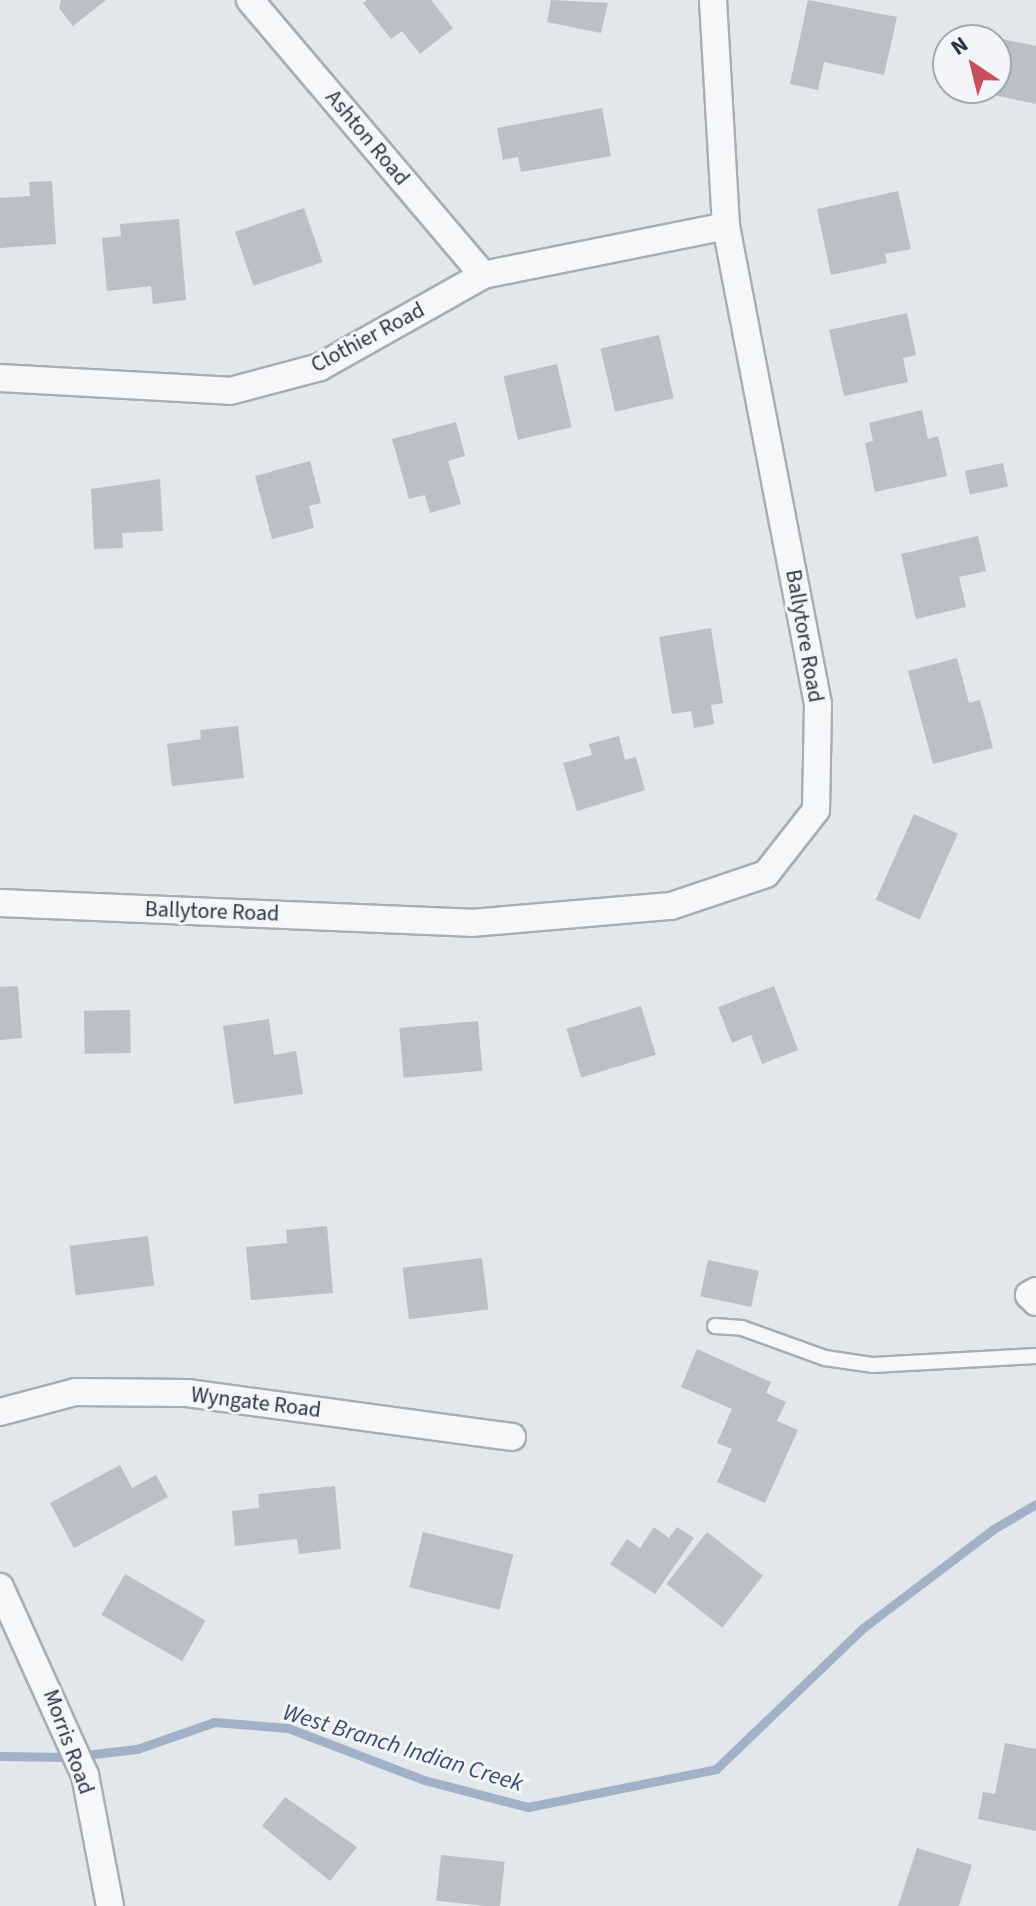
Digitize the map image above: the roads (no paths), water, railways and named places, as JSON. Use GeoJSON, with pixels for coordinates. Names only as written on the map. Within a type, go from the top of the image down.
{"type":"FeatureCollection","features":[{"type":"Feature","properties":{"kind":"street","name":"Ashton Road"},"geometry":{"type":"LineString","coordinates":[[250,0],[483,275]]}},
{"type":"Feature","properties":{"kind":"street","name":"Ballytore Road"},"geometry":{"type":"LineString","coordinates":[[0,903],[471,923],[671,906],[766,874],[816,810],[818,704],[726,226],[713,0]]}},
{"type":"Feature","properties":{"kind":"street","name":"Clothier Road"},"geometry":{"type":"LineString","coordinates":[[0,378],[230,391],[320,367],[483,275],[726,226]]}},
{"type":"Feature","properties":{"kind":"street","name":"Wyngate Road"},"geometry":{"type":"LineString","coordinates":[[0,1412],[75,1392],[187,1393],[512,1437]]}},
{"type":"Feature","properties":{"kind":"street","name":"Morris Road"},"geometry":{"type":"LineString","coordinates":[[0,1587],[78,1757],[110,1906]]}},
{"type":"Feature","properties":{"kind":"lane"},"geometry":{"type":"LineString","coordinates":[[715,1326],[742,1328],[825,1358],[873,1365],[1036,1356]]}},
{"type":"Feature","properties":{"kind":"waterway","name":"West Branch Indian Creek"},"geometry":{"type":"LineString","coordinates":[[0,1756],[68,1757],[137,1749],[214,1722],[288,1728],[424,1780],[528,1807],[716,1769],[863,1628],[992,1530],[1036,1504]]}}]}
